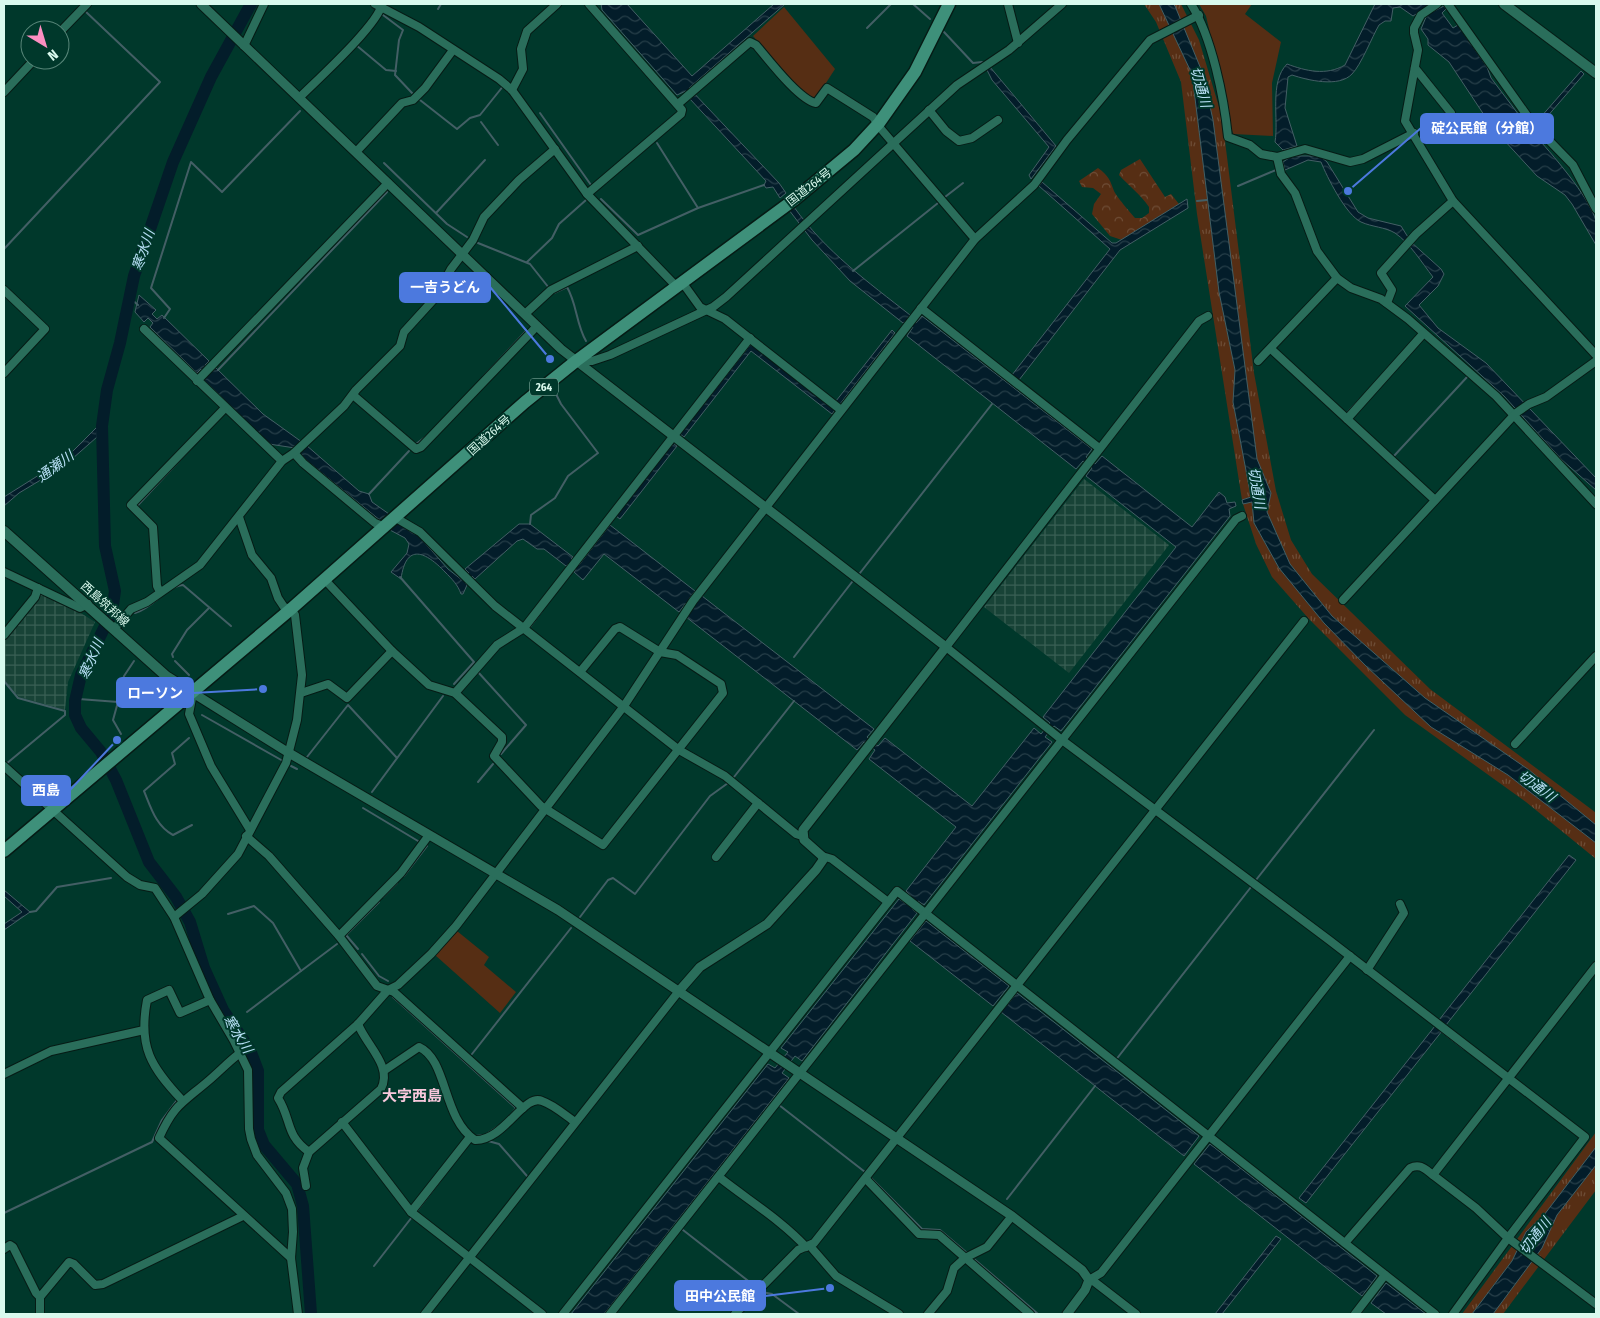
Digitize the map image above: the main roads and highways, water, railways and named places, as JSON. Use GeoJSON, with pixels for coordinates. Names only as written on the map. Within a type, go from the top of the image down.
{"type":"FeatureCollection","features":[{"type":"Feature","properties":{"kind":"highway","name":"国道264号"},"geometry":{"type":"LineString","coordinates":[[4,851],[325,580],[525,402],[576,361],[828,173],[854,150],[878,123],[915,72],[948,4]]}},
{"type":"Feature","properties":{"kind":"main road"},"geometry":{"type":"LineString","coordinates":[[1504,4],[1596,73]]}},
{"type":"Feature","properties":{"kind":"main road","name":"西島筑邦線"},"geometry":{"type":"LineString","coordinates":[[4,531],[88,604],[166,676],[193,693]]}},
{"type":"Feature","properties":{"kind":"water"},"geometry":{"type":"Polygon","coordinates":[[[601,4],[627,4],[692,76],[774,4],[785,4],[689,88],[779,183],[786,193],[780,198],[773,187],[766,188],[764,185],[766,181],[690,99],[692,98],[686,91],[677,95],[602,10],[601,4]]]}},
{"type":"Feature","properties":{"kind":"water","name":"切通川"},"geometry":{"type":"Polygon","coordinates":[[[1159,4],[1173,4],[1175,6],[1203,74],[1213,120],[1257,459],[1271,493],[1267,512],[1290,564],[1332,616],[1425,698],[1529,770],[1596,825],[1596,843],[1508,775],[1431,727],[1366,666],[1324,623],[1279,568],[1254,523],[1252,502],[1243,504],[1242,500],[1251,497],[1233,402],[1235,370],[1219,292],[1192,74],[1159,4]]]}},
{"type":"Feature","properties":{"kind":"water"},"geometry":{"type":"Polygon","coordinates":[[[1375,4],[1430,4],[1426,8],[1430,13],[1444,6],[1446,9],[1442,13],[1453,28],[1458,25],[1487,67],[1491,78],[1528,127],[1533,126],[1581,71],[1584,74],[1533,133],[1569,175],[1586,200],[1596,221],[1596,245],[1565,195],[1537,176],[1492,127],[1449,62],[1428,45],[1428,39],[1421,29],[1426,17],[1421,11],[1413,16],[1400,7],[1393,8],[1391,21],[1385,21],[1379,25],[1359,64],[1352,74],[1346,78],[1339,81],[1323,82],[1292,75],[1288,77],[1285,108],[1297,146],[1283,150],[1275,142],[1276,91],[1281,72],[1287,64],[1301,69],[1316,71],[1331,70],[1345,65],[1375,4]]]}},
{"type":"Feature","properties":{"kind":"water"},"geometry":{"type":"Polygon","coordinates":[[[990,67],[1056,146],[1031,179],[1029,175],[1049,147],[992,80],[987,70],[990,67]]]}},
{"type":"Feature","properties":{"kind":"water"},"geometry":{"type":"Polygon","coordinates":[[[1292,156],[1320,156],[1327,162],[1358,212],[1368,218],[1401,226],[1411,242],[1441,269],[1444,274],[1438,286],[1419,305],[1438,328],[1486,363],[1596,478],[1596,490],[1562,460],[1504,396],[1405,306],[1433,277],[1406,242],[1391,231],[1365,224],[1355,218],[1343,204],[1321,162],[1308,160],[1285,170],[1283,162],[1292,156]]]}},
{"type":"Feature","properties":{"kind":"water"},"geometry":{"type":"Polygon","coordinates":[[[1042,182],[1112,243],[1116,243],[1187,199],[1188,208],[1120,250],[1019,380],[1012,375],[1110,249],[1039,186],[1042,182]]]}},
{"type":"Feature","properties":{"kind":"water"},"geometry":{"type":"Polygon","coordinates":[[[794,207],[833,252],[910,315],[908,318],[916,323],[922,316],[1092,449],[1086,457],[1095,464],[1102,456],[1192,527],[1219,492],[1225,497],[1227,503],[1235,502],[1236,506],[1229,509],[1230,516],[1061,731],[1054,726],[1045,737],[1052,742],[924,905],[918,901],[912,909],[917,913],[802,1061],[795,1056],[782,1073],[789,1078],[604,1314],[571,1314],[768,1064],[775,1068],[788,1052],[781,1048],[899,899],[905,903],[911,896],[906,891],[956,827],[869,759],[875,750],[864,742],[857,750],[686,617],[692,609],[686,603],[679,612],[604,554],[583,580],[574,572],[576,569],[568,564],[566,566],[544,549],[537,549],[523,539],[517,541],[475,579],[472,576],[465,583],[467,585],[463,594],[461,594],[450,577],[438,565],[431,559],[418,554],[412,555],[407,559],[401,579],[391,572],[407,553],[409,544],[405,538],[390,530],[398,523],[417,534],[448,569],[462,580],[469,573],[465,569],[519,524],[530,524],[573,557],[571,559],[579,565],[610,525],[695,591],[689,599],[696,604],[702,596],[874,729],[867,737],[878,746],[885,738],[972,806],[1034,728],[1041,734],[1050,723],[1043,717],[1176,547],[1086,476],[1092,468],[1083,461],[1076,469],[907,336],[913,327],[905,322],[903,323],[850,281],[812,240],[789,210],[794,207]]]}},
{"type":"Feature","properties":{"kind":"water"},"geometry":{"type":"Polygon","coordinates":[[[139,295],[156,310],[152,314],[157,319],[162,315],[209,361],[205,365],[212,372],[216,368],[263,414],[306,445],[359,491],[369,494],[372,502],[389,514],[381,521],[306,460],[295,448],[269,444],[204,380],[208,376],[201,369],[197,373],[150,327],[153,323],[148,318],[144,322],[135,312],[139,295]]]}},
{"type":"Feature","properties":{"kind":"water"},"geometry":{"type":"Polygon","coordinates":[[[892,330],[895,333],[840,404],[836,401],[892,330]]]}},
{"type":"Feature","properties":{"kind":"water"},"geometry":{"type":"Polygon","coordinates":[[[751,344],[835,410],[832,414],[751,351],[684,437],[680,434],[751,344]]]}},
{"type":"Feature","properties":{"kind":"water","name":"通瀬川"},"geometry":{"type":"Polygon","coordinates":[[[97,427],[97,437],[64,466],[19,493],[4,506],[4,497],[66,458],[97,427]]]}},
{"type":"Feature","properties":{"kind":"water"},"geometry":{"type":"Polygon","coordinates":[[[673,443],[677,446],[620,519],[616,516],[673,443]]]}},
{"type":"Feature","properties":{"kind":"water"},"geometry":{"type":"Polygon","coordinates":[[[1569,855],[1576,860],[1446,1025],[1439,1020],[1569,855]]]}},
{"type":"Feature","properties":{"kind":"water"},"geometry":{"type":"Polygon","coordinates":[[[4,890],[30,912],[4,930],[4,924],[22,912],[4,896],[4,890]]]}},
{"type":"Feature","properties":{"kind":"water"},"geometry":{"type":"Polygon","coordinates":[[[926,921],[1009,986],[993,1006],[910,941],[926,921]]]}},
{"type":"Feature","properties":{"kind":"water"},"geometry":{"type":"Polygon","coordinates":[[[1017,993],[1199,1136],[1184,1156],[1001,1012],[1017,993]]]}},
{"type":"Feature","properties":{"kind":"water"},"geometry":{"type":"Polygon","coordinates":[[[1435,1026],[1442,1031],[1306,1203],[1299,1198],[1435,1026]]]}},
{"type":"Feature","properties":{"kind":"water"},"geometry":{"type":"Polygon","coordinates":[[[1210,1144],[1377,1276],[1362,1296],[1194,1164],[1210,1144]]]}},
{"type":"Feature","properties":{"kind":"water","name":"切通川"},"geometry":{"type":"Polygon","coordinates":[[[1596,1147],[1596,1165],[1557,1215],[1542,1248],[1493,1314],[1472,1314],[1512,1261],[1526,1232],[1544,1215],[1596,1147]]]}},
{"type":"Feature","properties":{"kind":"water"},"geometry":{"type":"Polygon","coordinates":[[[1276,1236],[1281,1239],[1222,1314],[1215,1314],[1276,1236]]]}},
{"type":"Feature","properties":{"kind":"water"},"geometry":{"type":"Polygon","coordinates":[[[1386,1283],[1426,1314],[1386,1314],[1371,1303],[1386,1283]]]}},
{"type":"Feature","properties":{"kind":"waterway","name":"寒水川"},"geometry":{"type":"LineString","coordinates":[[251,4],[211,77],[173,162],[134,276],[120,343],[107,390],[102,426],[105,546],[115,591],[112,612],[81,675],[75,701],[75,715],[81,728],[101,752],[116,780],[149,862],[176,897],[190,922],[204,968],[223,1010],[250,1050],[258,1071],[258,1130],[264,1145],[297,1184],[303,1206],[311,1314]]}},
{"type":"Feature","properties":{"kind":"waterway"},"geometry":{"type":"LineString","coordinates":[[438,9],[441,4]]}},
{"type":"Feature","properties":{"kind":"waterway"},"geometry":{"type":"LineString","coordinates":[[867,28],[891,4]]}},
{"type":"Feature","properties":{"kind":"waterway"},"geometry":{"type":"LineString","coordinates":[[913,4],[930,19]]}},
{"type":"Feature","properties":{"kind":"waterway"},"geometry":{"type":"LineString","coordinates":[[4,249],[160,82],[85,11]]}},
{"type":"Feature","properties":{"kind":"waterway"},"geometry":{"type":"LineString","coordinates":[[383,15],[403,30],[399,40],[395,75],[413,94]]}},
{"type":"Feature","properties":{"kind":"waterway"},"geometry":{"type":"LineString","coordinates":[[944,32],[973,63],[982,62]]}},
{"type":"Feature","properties":{"kind":"waterway"},"geometry":{"type":"LineString","coordinates":[[356,45],[386,70],[396,71]]}},
{"type":"Feature","properties":{"kind":"waterway"},"geometry":{"type":"LineString","coordinates":[[420,100],[457,129],[470,118],[480,115],[504,85]]}},
{"type":"Feature","properties":{"kind":"waterway"},"geometry":{"type":"LineString","coordinates":[[164,318],[170,309],[151,288],[191,162],[222,192],[300,111]]}},
{"type":"Feature","properties":{"kind":"waterway"},"geometry":{"type":"LineString","coordinates":[[540,113],[591,185]]}},
{"type":"Feature","properties":{"kind":"waterway"},"geometry":{"type":"LineString","coordinates":[[481,122],[498,145]]}},
{"type":"Feature","properties":{"kind":"waterway"},"geometry":{"type":"LineString","coordinates":[[657,143],[698,208]]}},
{"type":"Feature","properties":{"kind":"waterway"},"geometry":{"type":"LineString","coordinates":[[436,213],[485,160]]}},
{"type":"Feature","properties":{"kind":"waterway"},"geometry":{"type":"LineString","coordinates":[[384,163],[447,224],[467,237]]}},
{"type":"Feature","properties":{"kind":"waterway"},"geometry":{"type":"LineString","coordinates":[[1238,186],[1276,170]]}},
{"type":"Feature","properties":{"kind":"waterway"},"geometry":{"type":"LineString","coordinates":[[945,197],[963,183]]}},
{"type":"Feature","properties":{"kind":"waterway"},"geometry":{"type":"LineString","coordinates":[[601,199],[638,235],[698,208],[764,185]]}},
{"type":"Feature","properties":{"kind":"waterway"},"geometry":{"type":"LineString","coordinates":[[218,370],[387,192]]}},
{"type":"Feature","properties":{"kind":"waterway"},"geometry":{"type":"LineString","coordinates":[[527,262],[552,238],[559,224],[586,200]]}},
{"type":"Feature","properties":{"kind":"waterway"},"geometry":{"type":"LineString","coordinates":[[1197,201],[1207,200]]}},
{"type":"Feature","properties":{"kind":"waterway"},"geometry":{"type":"LineString","coordinates":[[853,271],[938,203]]}},
{"type":"Feature","properties":{"kind":"waterway"},"geometry":{"type":"LineString","coordinates":[[478,243],[530,264],[549,288]]}},
{"type":"Feature","properties":{"kind":"waterway"},"geometry":{"type":"LineString","coordinates":[[554,293],[567,287],[586,341]]}},
{"type":"Feature","properties":{"kind":"waterway"},"geometry":{"type":"LineString","coordinates":[[130,298],[138,305]]}},
{"type":"Feature","properties":{"kind":"waterway"},"geometry":{"type":"LineString","coordinates":[[483,377],[527,330]]}},
{"type":"Feature","properties":{"kind":"waterway"},"geometry":{"type":"LineString","coordinates":[[1393,457],[1468,376]]}},
{"type":"Feature","properties":{"kind":"waterway"},"geometry":{"type":"LineString","coordinates":[[530,524],[531,515],[555,498],[568,476],[598,453],[561,404],[553,388]]}},
{"type":"Feature","properties":{"kind":"waterway"},"geometry":{"type":"LineString","coordinates":[[1347,413],[1360,399]]}},
{"type":"Feature","properties":{"kind":"waterway"},"geometry":{"type":"LineString","coordinates":[[860,573],[992,404]]}},
{"type":"Feature","properties":{"kind":"waterway"},"geometry":{"type":"LineString","coordinates":[[416,444],[428,435]]}},
{"type":"Feature","properties":{"kind":"waterway"},"geometry":{"type":"LineString","coordinates":[[138,505],[191,448]]}},
{"type":"Feature","properties":{"kind":"waterway"},"geometry":{"type":"LineString","coordinates":[[369,494],[409,451]]}},
{"type":"Feature","properties":{"kind":"waterway"},"geometry":{"type":"LineString","coordinates":[[400,577],[474,662],[454,684]]}},
{"type":"Feature","properties":{"kind":"waterway"},"geometry":{"type":"LineString","coordinates":[[794,657],[852,582]]}},
{"type":"Feature","properties":{"kind":"waterway"},"geometry":{"type":"LineString","coordinates":[[135,613],[148,607],[170,590],[183,585],[231,626]]}},
{"type":"Feature","properties":{"kind":"waterway"},"geometry":{"type":"LineString","coordinates":[[173,657],[172,654],[187,630],[209,608]]}},
{"type":"Feature","properties":{"kind":"waterway"},"geometry":{"type":"LineString","coordinates":[[530,627],[542,611]]}},
{"type":"Feature","properties":{"kind":"waterway"},"geometry":{"type":"LineString","coordinates":[[118,702],[124,676],[134,661]]}},
{"type":"Feature","properties":{"kind":"waterway"},"geometry":{"type":"LineString","coordinates":[[175,661],[189,675]]}},
{"type":"Feature","properties":{"kind":"waterway"},"geometry":{"type":"LineString","coordinates":[[478,672],[526,725],[501,754]]}},
{"type":"Feature","properties":{"kind":"waterway"},"geometry":{"type":"LineString","coordinates":[[4,681],[18,698],[65,711],[65,715],[6,764]]}},
{"type":"Feature","properties":{"kind":"waterway"},"geometry":{"type":"LineString","coordinates":[[372,792],[443,696]]}},
{"type":"Feature","properties":{"kind":"waterway"},"geometry":{"type":"LineString","coordinates":[[75,701],[79,699],[118,702],[113,720],[121,734]]}},
{"type":"Feature","properties":{"kind":"waterway"},"geometry":{"type":"LineString","coordinates":[[734,777],[794,701]]}},
{"type":"Feature","properties":{"kind":"waterway"},"geometry":{"type":"LineString","coordinates":[[307,757],[348,705],[397,758]]}},
{"type":"Feature","properties":{"kind":"waterway"},"geometry":{"type":"LineString","coordinates":[[202,715],[283,761]]}},
{"type":"Feature","properties":{"kind":"waterway"},"geometry":{"type":"LineString","coordinates":[[1256,880],[1374,730]]}},
{"type":"Feature","properties":{"kind":"waterway"},"geometry":{"type":"LineString","coordinates":[[189,738],[172,753],[175,764],[144,791],[158,822],[167,831],[173,835],[192,825]]}},
{"type":"Feature","properties":{"kind":"waterway"},"geometry":{"type":"LineString","coordinates":[[478,782],[493,764]]}},
{"type":"Feature","properties":{"kind":"waterway"},"geometry":{"type":"LineString","coordinates":[[291,766],[297,769]]}},
{"type":"Feature","properties":{"kind":"waterway"},"geometry":{"type":"LineString","coordinates":[[580,917],[608,880],[613,878],[635,894],[710,796],[728,783]]}},
{"type":"Feature","properties":{"kind":"waterway"},"geometry":{"type":"LineString","coordinates":[[363,808],[418,841]]}},
{"type":"Feature","properties":{"kind":"waterway"},"geometry":{"type":"LineString","coordinates":[[404,876],[427,846]]}},
{"type":"Feature","properties":{"kind":"waterway"},"geometry":{"type":"LineString","coordinates":[[30,912],[36,911],[57,887],[111,878]]}},
{"type":"Feature","properties":{"kind":"waterway"},"geometry":{"type":"LineString","coordinates":[[383,897],[397,883]]}},
{"type":"Feature","properties":{"kind":"waterway"},"geometry":{"type":"LineString","coordinates":[[1115,1061],[1251,887]]}},
{"type":"Feature","properties":{"kind":"waterway"},"geometry":{"type":"LineString","coordinates":[[358,949],[346,935],[379,902]]}},
{"type":"Feature","properties":{"kind":"waterway"},"geometry":{"type":"LineString","coordinates":[[228,914],[254,906],[273,923],[301,971],[247,1012]]}},
{"type":"Feature","properties":{"kind":"waterway"},"geometry":{"type":"LineString","coordinates":[[472,1054],[571,928]]}},
{"type":"Feature","properties":{"kind":"waterway"},"geometry":{"type":"LineString","coordinates":[[301,971],[337,944]]}},
{"type":"Feature","properties":{"kind":"waterway"},"geometry":{"type":"LineString","coordinates":[[362,954],[379,976],[388,981]]}},
{"type":"Feature","properties":{"kind":"waterway"},"geometry":{"type":"LineString","coordinates":[[393,997],[516,1108],[509,1117]]}},
{"type":"Feature","properties":{"kind":"waterway"},"geometry":{"type":"LineString","coordinates":[[1441,1031],[1464,1049]]}},
{"type":"Feature","properties":{"kind":"waterway"},"geometry":{"type":"LineString","coordinates":[[1007,1199],[1095,1086]]}},
{"type":"Feature","properties":{"kind":"waterway"},"geometry":{"type":"LineString","coordinates":[[4,1213],[152,1142],[162,1120],[177,1100]]}},
{"type":"Feature","properties":{"kind":"waterway"},"geometry":{"type":"LineString","coordinates":[[779,1105],[865,1172]]}},
{"type":"Feature","properties":{"kind":"waterway"},"geometry":{"type":"LineString","coordinates":[[475,1136],[485,1135],[500,1125]]}},
{"type":"Feature","properties":{"kind":"waterway"},"geometry":{"type":"LineString","coordinates":[[488,1141],[499,1144],[527,1176]]}},
{"type":"Feature","properties":{"kind":"waterway"},"geometry":{"type":"LineString","coordinates":[[871,1178],[922,1229],[940,1230],[967,1253]]}},
{"type":"Feature","properties":{"kind":"waterway"},"geometry":{"type":"LineString","coordinates":[[417,1211],[440,1181]]}},
{"type":"Feature","properties":{"kind":"waterway"},"geometry":{"type":"LineString","coordinates":[[374,1266],[412,1217]]}},
{"type":"Feature","properties":{"kind":"waterway"},"geometry":{"type":"LineString","coordinates":[[683,1230],[756,1287]]}},
{"type":"Feature","properties":{"kind":"waterway"},"geometry":{"type":"LineString","coordinates":[[974,1259],[1038,1314]]}},
{"type":"Feature","properties":{"kind":"waterway"},"geometry":{"type":"LineString","coordinates":[[762,1292],[772,1294],[799,1314]]}},
{"type":"Feature","properties":{"kind":"place","name":"碇公民館（分館）"},"geometry":{"type":"Point","coordinates":[1348,191]}},
{"type":"Feature","properties":{"kind":"place","name":"一吉うどん"},"geometry":{"type":"Point","coordinates":[550,359]}},
{"type":"Feature","properties":{"kind":"place","name":"ローソン"},"geometry":{"type":"Point","coordinates":[263,689]}},
{"type":"Feature","properties":{"kind":"place","name":"西島"},"geometry":{"type":"Point","coordinates":[117,740]}},
{"type":"Feature","properties":{"kind":"place","name":"田中公民館"},"geometry":{"type":"Point","coordinates":[830,1288]}},
{"type":"Feature","properties":{"kind":"district","name":"大字西島"},"geometry":{"type":"Point","coordinates":[412,1096]}}]}
